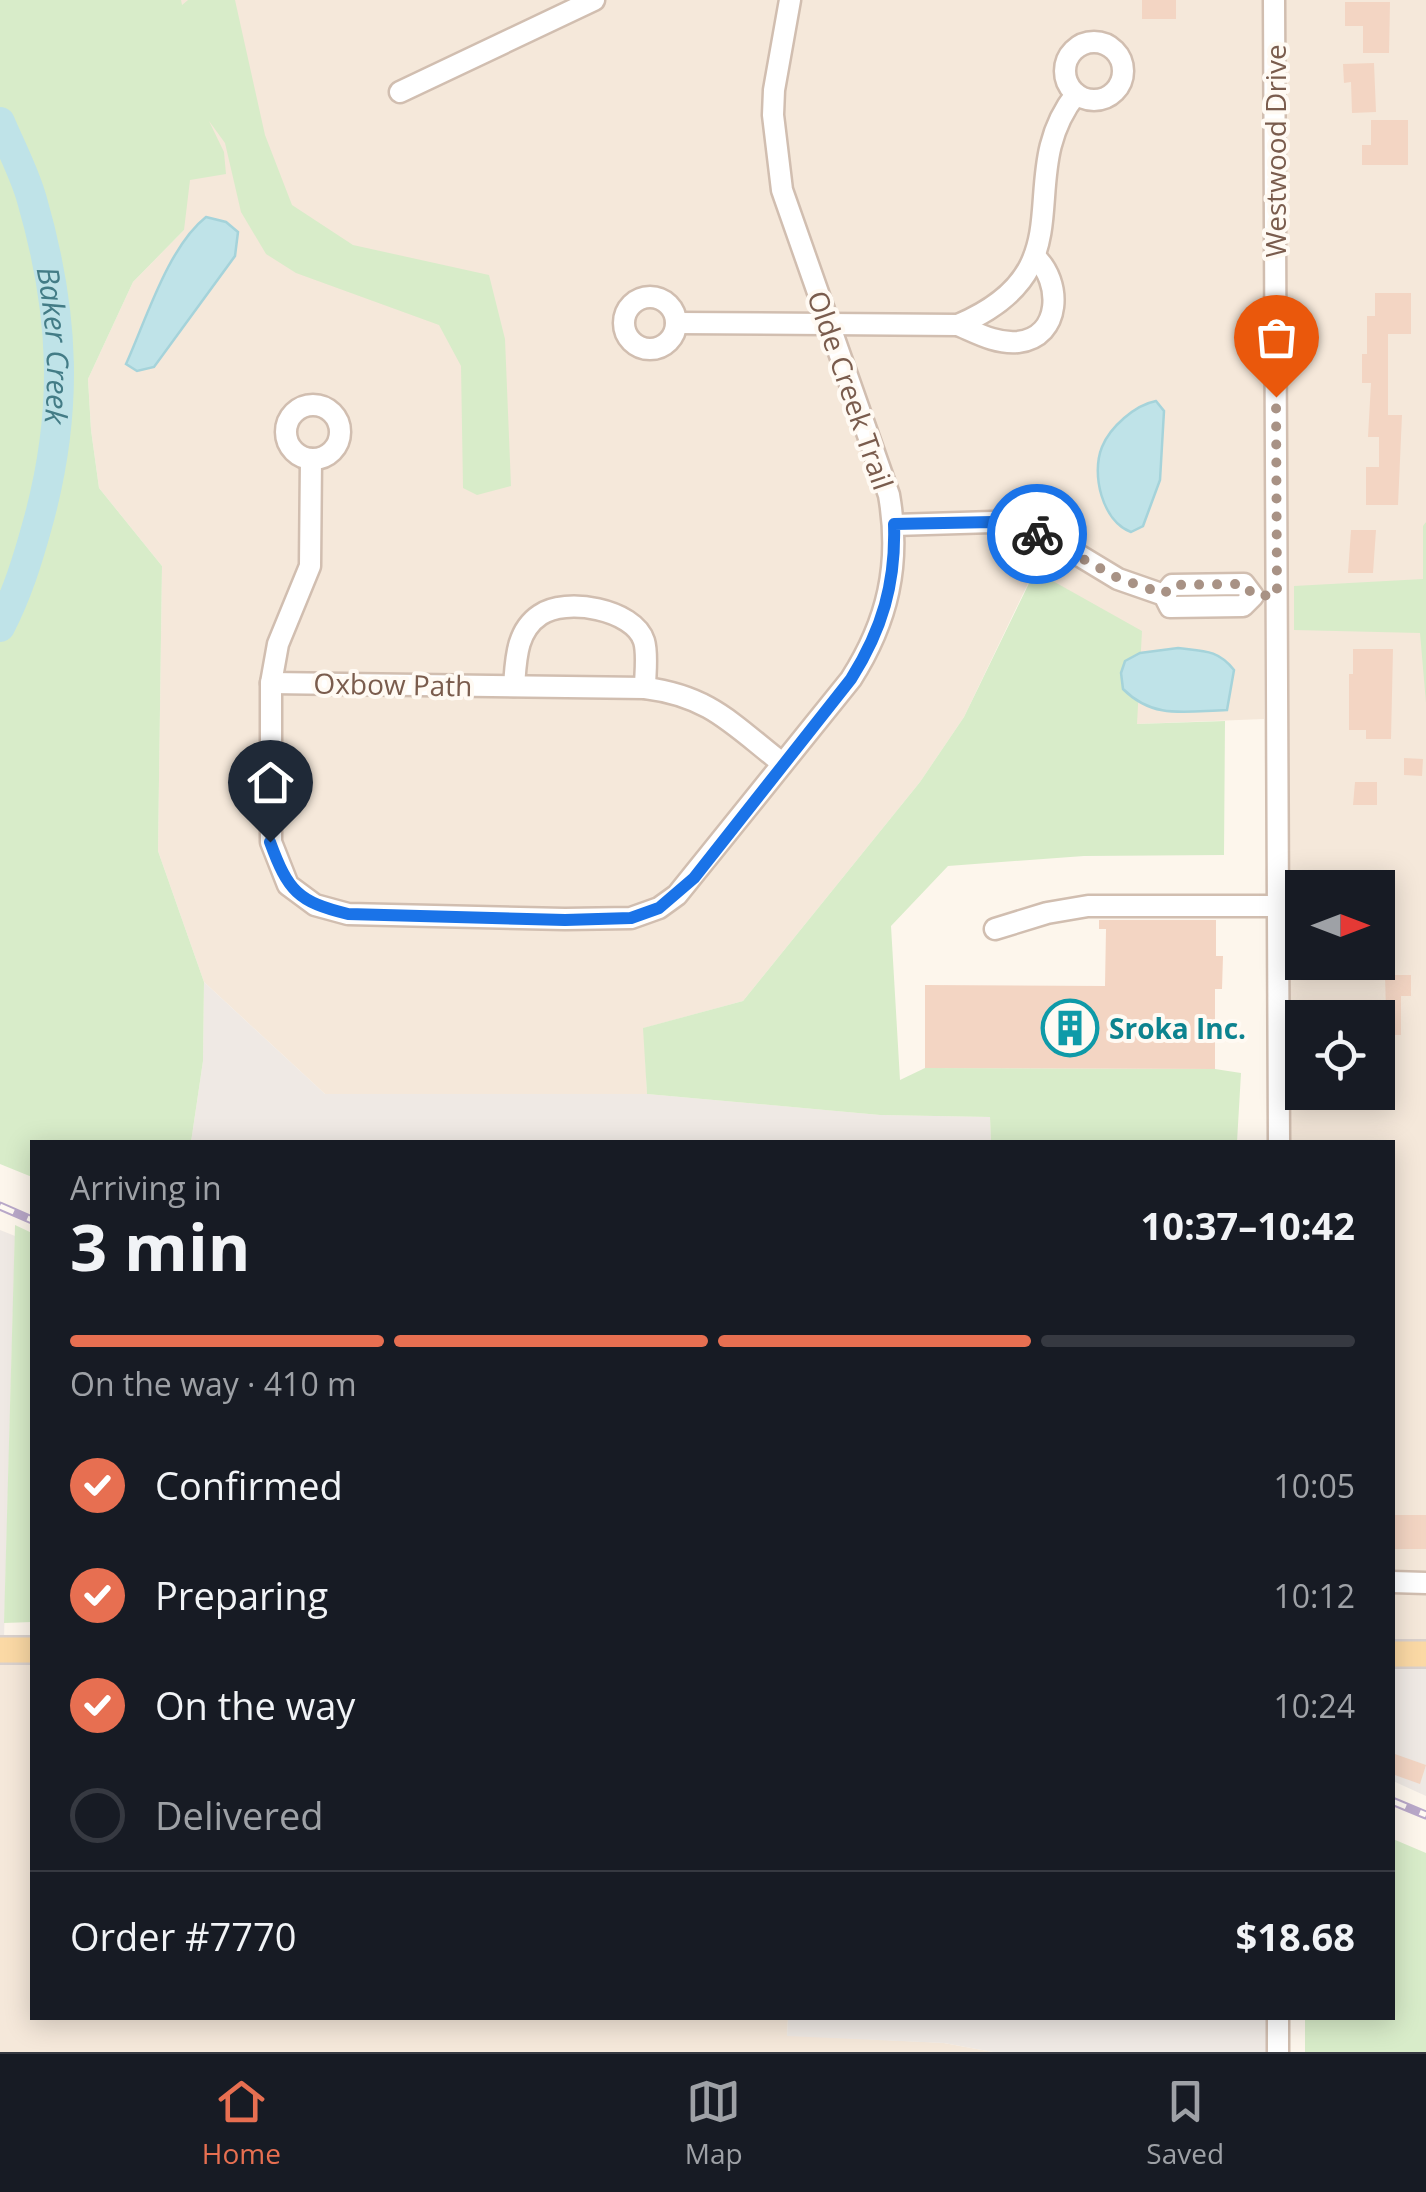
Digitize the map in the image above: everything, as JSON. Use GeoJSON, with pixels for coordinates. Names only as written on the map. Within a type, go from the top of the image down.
{"type":"FeatureCollection","features":[{"type":"Feature","properties":{"kind":"main road"},"geometry":{"type":"LineString","coordinates":[[0,1650],[30,1650]]}},
{"type":"Feature","properties":{"kind":"main road"},"geometry":{"type":"LineString","coordinates":[[1395,1654],[1426,1654]]}},
{"type":"Feature","properties":{"kind":"street"},"geometry":{"type":"LineString","coordinates":[[400,92],[594,0]]}},
{"type":"Feature","properties":{"kind":"street","name":"Olde Creek Trail"},"geometry":{"type":"LineString","coordinates":[[311,458],[310,566],[278,644],[272,683],[270,842],[288,885],[315,905],[348,914],[565,920],[631,918],[677,895],[834,702],[871,647],[893,579],[894,524],[889,495],[787,207],[778,166],[774,90],[790,0]]}},
{"type":"Feature","properties":{"kind":"street","name":"Westwood Drive"},"geometry":{"type":"LineString","coordinates":[[1274,0],[1279,1140]]}},
{"type":"Feature","properties":{"kind":"street"},"geometry":{"type":"LineString","coordinates":[[958,325],[990,312],[1018,287],[1035,257],[1050,152],[1065,108],[1076,94]]}},
{"type":"Feature","properties":{"kind":"street"},"geometry":{"type":"LineString","coordinates":[[676,323],[958,325],[1000,342],[1023,342],[1050,320],[1056,293],[1035,257]]}},
{"type":"Feature","properties":{"kind":"street"},"geometry":{"type":"LineString","coordinates":[[894,524],[993,522],[1027,530],[1118,578],[1164,594],[1170,607],[1243,606],[1254,596],[1277,595]]}},
{"type":"Feature","properties":{"kind":"street"},"geometry":{"type":"LineString","coordinates":[[514,686],[516,656],[531,623],[553,609],[582,607],[623,618],[636,628],[645,642],[645,688]]}},
{"type":"Feature","properties":{"kind":"street","name":"Oxbow Path"},"geometry":{"type":"LineString","coordinates":[[272,683],[645,688],[677,692],[706,704],[782,763]]}},
{"type":"Feature","properties":{"kind":"street"},"geometry":{"type":"LineString","coordinates":[[995,929],[1047,913],[1088,906],[1278,906]]}},
{"type":"Feature","properties":{"kind":"street"},"geometry":{"type":"LineString","coordinates":[[1395,1582],[1426,1582]]}},
{"type":"Feature","properties":{"kind":"street"},"geometry":{"type":"LineString","coordinates":[[1278,2020],[1278,2052]]}},
{"type":"Feature","properties":{"kind":"shaded area"},"geometry":{"type":"Polygon","coordinates":[[[143,0],[1264,0],[1264,719],[1137,724],[1034,571],[964,717],[920,782],[743,1001],[644,1028],[647,1094],[325,1094],[204,982],[158,851],[162,566],[99,488],[88,379],[133,282],[184,230],[143,0]]]}},
{"type":"Feature","properties":{"kind":"shaded area"},"geometry":{"type":"Polygon","coordinates":[[[1274,0],[1426,0],[1426,1654],[1395,1654],[1395,1140],[1279,1140],[1274,0]]]}},
{"type":"Feature","properties":{"kind":"shaded area"},"geometry":{"type":"Polygon","coordinates":[[[204,982],[325,1094],[647,1094],[880,1115],[990,1117],[991,1140],[191,1140],[203,1061],[204,982]]]}},
{"type":"Feature","properties":{"kind":"shaded area"},"geometry":{"type":"Polygon","coordinates":[[[0,1230],[15,1236],[4,1638],[0,1638],[0,1230]]]}},
{"type":"Feature","properties":{"kind":"shaded area"},"geometry":{"type":"Polygon","coordinates":[[[0,1661],[30,1661],[30,2020],[788,2020],[787,2035],[944,2043],[993,2052],[0,2052],[0,1661]]]}},
{"type":"Feature","properties":{"kind":"shaded area"},"geometry":{"type":"Polygon","coordinates":[[[1395,1666],[1426,1666],[1426,1796],[1395,1782],[1395,1666]]]}},
{"type":"Feature","properties":{"kind":"shaded area"},"geometry":{"type":"Polygon","coordinates":[[[788,2020],[1266,2020],[1267,2052],[993,2052],[944,2043],[787,2036],[788,2020]]]}},
{"type":"Feature","properties":{"kind":"green space"},"geometry":{"type":"Polygon","coordinates":[[[0,0],[181,0],[182,5],[188,0],[235,0],[265,135],[292,205],[353,245],[489,275],[505,339],[511,486],[477,495],[463,488],[461,366],[439,325],[296,273],[266,254],[241,212],[225,143],[209,121],[224,152],[226,174],[190,180],[184,230],[133,282],[88,379],[99,488],[162,566],[158,851],[204,982],[203,1061],[191,1140],[30,1140],[30,1176],[0,1164],[0,0]]]}},
{"type":"Feature","properties":{"kind":"green space"},"geometry":{"type":"Polygon","coordinates":[[[1426,522],[1426,703],[1420,633],[1294,630],[1294,586],[1423,579],[1426,522]]]}},
{"type":"Feature","properties":{"kind":"green space"},"geometry":{"type":"Polygon","coordinates":[[[1035,571],[1142,631],[1137,724],[1225,721],[1224,855],[1084,856],[948,866],[891,926],[900,1080],[925,1068],[1215,1069],[1241,1073],[1237,1140],[991,1140],[990,1117],[880,1115],[647,1094],[643,1028],[743,1001],[920,782],[964,717],[1035,571]]]}},
{"type":"Feature","properties":{"kind":"green space"},"geometry":{"type":"Polygon","coordinates":[[[15,1225],[30,1232],[30,1622],[4,1623],[15,1225]]]}},
{"type":"Feature","properties":{"kind":"green space"},"geometry":{"type":"Polygon","coordinates":[[[1395,1840],[1426,1853],[1426,2052],[1305,2052],[1305,2020],[1395,2020],[1395,1840]]]}},
{"type":"Feature","properties":{"kind":"water"},"geometry":{"type":"Polygon","coordinates":[[[206,217],[226,222],[238,232],[235,256],[154,367],[137,371],[126,364],[159,285],[180,246],[206,217]]]}},
{"type":"Feature","properties":{"kind":"water"},"geometry":{"type":"Polygon","coordinates":[[[1156,401],[1164,411],[1160,480],[1143,526],[1131,532],[1106,507],[1099,483],[1099,458],[1117,425],[1140,407],[1156,401]]]}},
{"type":"Feature","properties":{"kind":"water"},"geometry":{"type":"Polygon","coordinates":[[[1178,648],[1216,655],[1234,670],[1227,710],[1159,710],[1123,689],[1121,673],[1125,661],[1140,653],[1178,648]]]}},
{"type":"Feature","properties":{"kind":"building"},"geometry":{"type":"Polygon","coordinates":[[[1142,0],[1176,0],[1176,19],[1142,19],[1142,0]]]}},
{"type":"Feature","properties":{"kind":"building"},"geometry":{"type":"Polygon","coordinates":[[[1345,2],[1390,2],[1389,53],[1363,53],[1363,26],[1345,26],[1345,2]]]}},
{"type":"Feature","properties":{"kind":"building"},"geometry":{"type":"Polygon","coordinates":[[[1374,63],[1376,112],[1352,113],[1351,82],[1344,83],[1343,64],[1374,63]]]}},
{"type":"Feature","properties":{"kind":"building"},"geometry":{"type":"Polygon","coordinates":[[[1371,120],[1408,120],[1408,165],[1362,165],[1362,145],[1371,145],[1371,120]]]}},
{"type":"Feature","properties":{"kind":"building"},"geometry":{"type":"Polygon","coordinates":[[[1375,293],[1411,293],[1411,334],[1388,334],[1388,415],[1402,415],[1398,505],[1366,505],[1366,467],[1379,467],[1379,437],[1368,437],[1371,383],[1362,383],[1367,316],[1375,316],[1375,293]]]}},
{"type":"Feature","properties":{"kind":"building"},"geometry":{"type":"Polygon","coordinates":[[[1351,530],[1376,530],[1373,573],[1348,573],[1351,530]]]}},
{"type":"Feature","properties":{"kind":"building"},"geometry":{"type":"Polygon","coordinates":[[[1353,649],[1393,649],[1391,739],[1366,739],[1366,730],[1349,730],[1353,649]]]}},
{"type":"Feature","properties":{"kind":"building"},"geometry":{"type":"Polygon","coordinates":[[[1404,758],[1423,759],[1422,776],[1404,775],[1404,758]]]}},
{"type":"Feature","properties":{"kind":"building"},"geometry":{"type":"Polygon","coordinates":[[[1355,782],[1377,782],[1377,805],[1353,805],[1355,782]]]}},
{"type":"Feature","properties":{"kind":"building","name":"Sroka Inc."},"geometry":{"type":"Polygon","coordinates":[[[1099,920],[1216,920],[1216,956],[1223,956],[1222,989],[1215,989],[1215,1069],[925,1068],[925,985],[1105,986],[1106,929],[1099,929],[1099,920]]]}},
{"type":"Feature","properties":{"kind":"building"},"geometry":{"type":"Polygon","coordinates":[[[1395,975],[1411,975],[1411,996],[1401,996],[1401,1035],[1395,1035],[1395,1000],[1386,1000],[1385,980],[1395,980],[1395,975]]]}},
{"type":"Feature","properties":{"kind":"building"},"geometry":{"type":"Polygon","coordinates":[[[1395,1515],[1426,1515],[1426,1549],[1395,1549],[1395,1515]]]}},
{"type":"Feature","properties":{"kind":"building"},"geometry":{"type":"Polygon","coordinates":[[[1395,1754],[1426,1765],[1420,1784],[1395,1775],[1395,1754]]]}},
{"type":"Feature","properties":{"kind":"waterway","name":"Baker Creek"},"geometry":{"type":"LineString","coordinates":[[0,122],[26,180],[43,242],[57,323],[59,363],[47,484],[25,565],[0,627]]}},
{"type":"Feature","properties":{"kind":"railway"},"geometry":{"type":"LineString","coordinates":[[0,1206],[30,1219]]}},
{"type":"Feature","properties":{"kind":"railway"},"geometry":{"type":"LineString","coordinates":[[1395,1802],[1426,1815]]}},
{"type":"Feature","properties":{"kind":"way so far"},"geometry":{"type":"LineString","coordinates":[[1037,534],[1118,578],[1164,594],[1172,585],[1244,584],[1254,596],[1277,595],[1276,397]]}},
{"type":"Feature","properties":{"kind":"place","name":"Sroka Inc."},"geometry":{"type":"Point","coordinates":[1070,1028]}},
{"type":"Feature","properties":{"kind":"route"},"geometry":{"type":"LineString","coordinates":[[270,842],[288,885],[315,905],[348,914],[565,920],[631,918],[659,908],[694,878],[834,702],[871,647],[893,579],[894,524],[993,522],[1037,534]]}}]}
